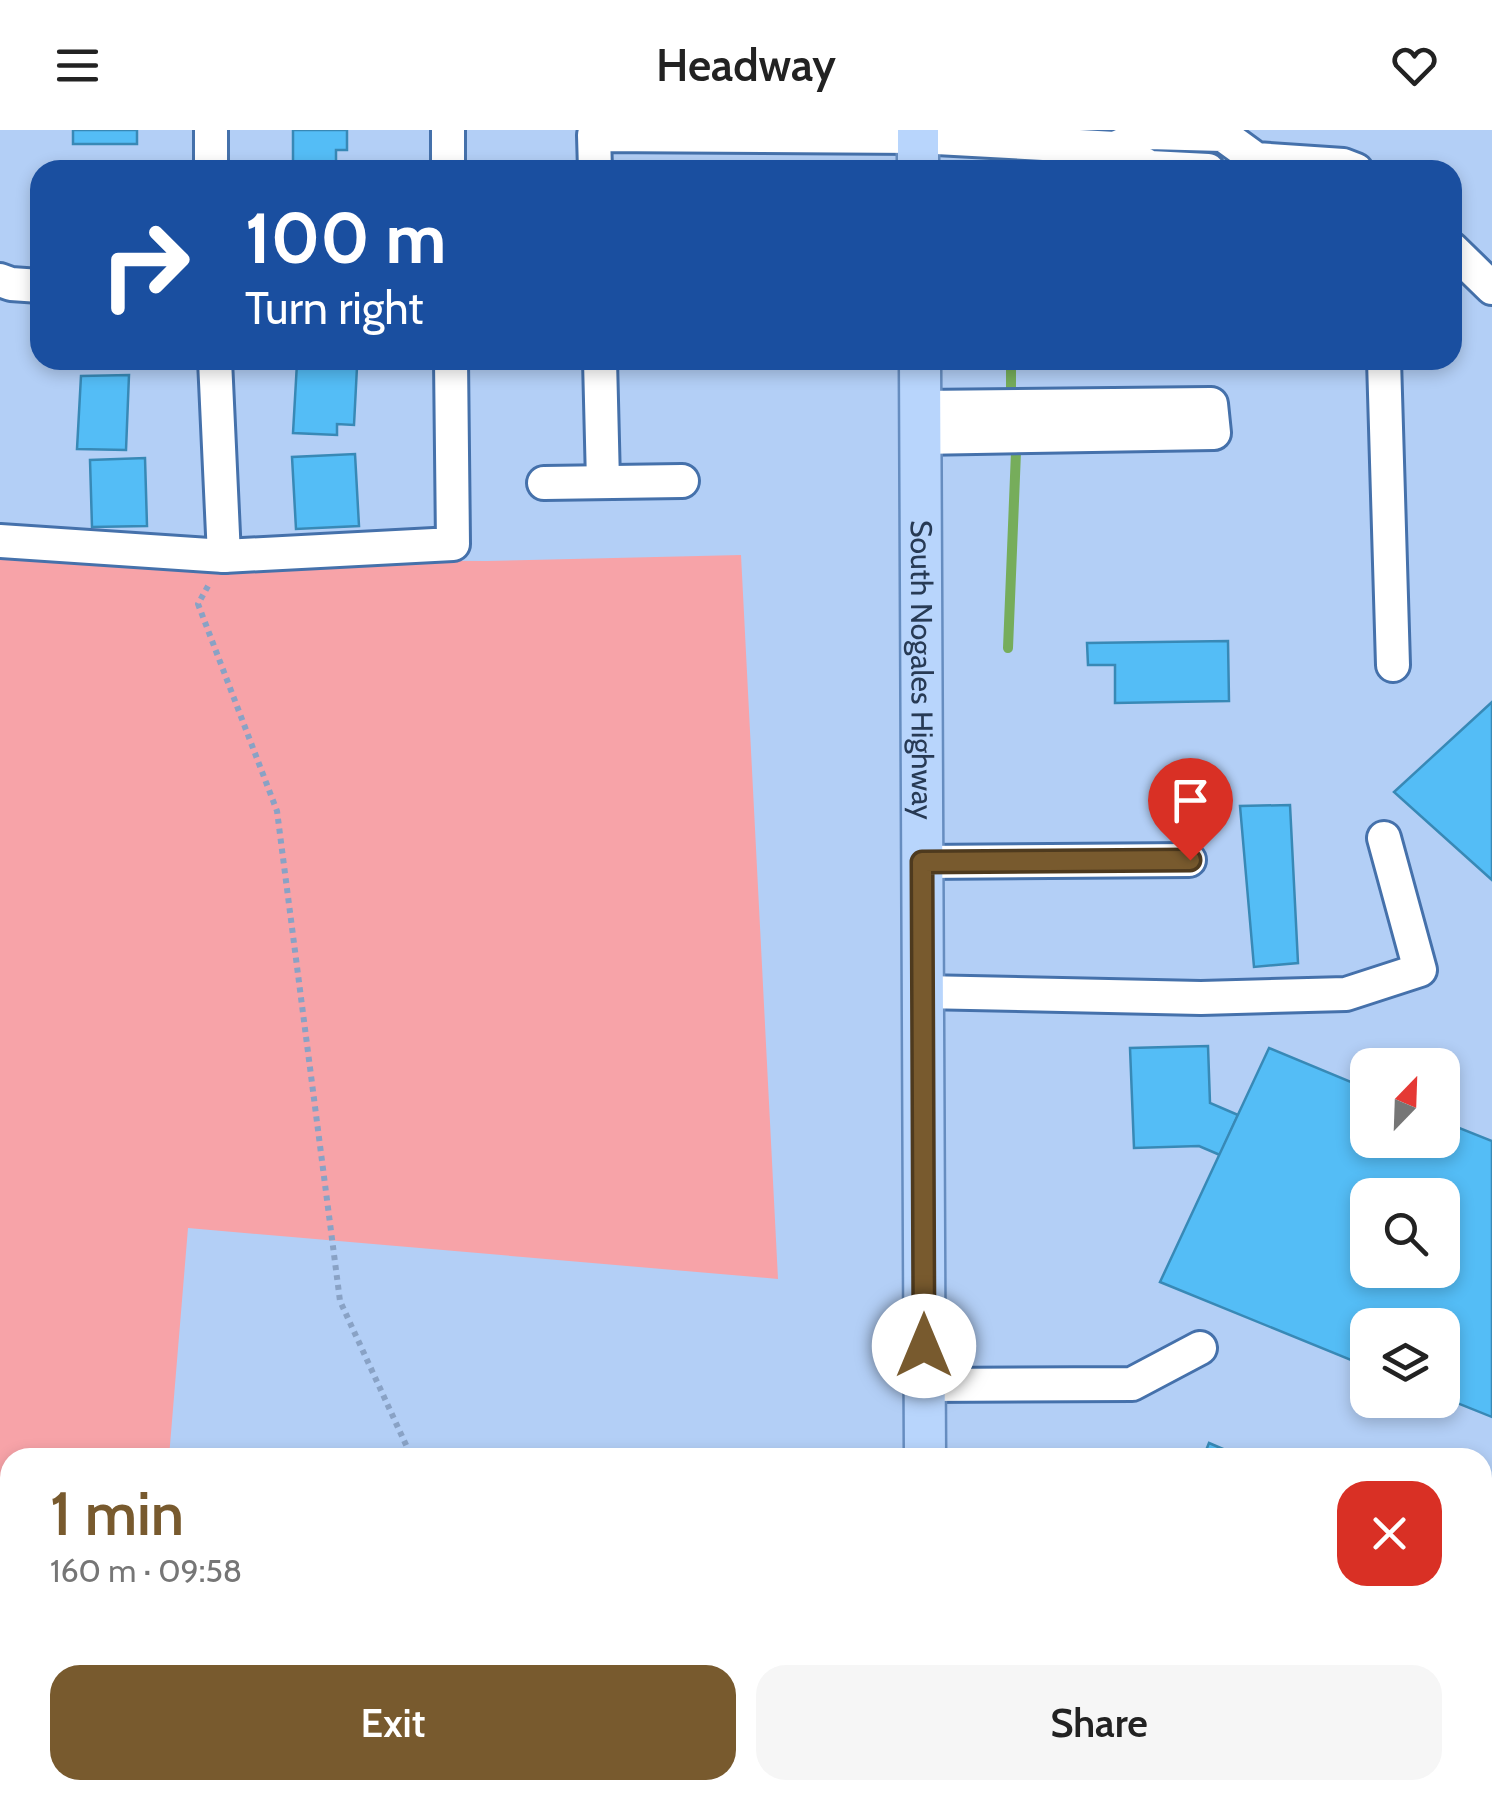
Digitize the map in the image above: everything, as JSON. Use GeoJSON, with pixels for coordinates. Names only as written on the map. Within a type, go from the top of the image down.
{"type":"FeatureCollection","features":[{"type":"Feature","properties":{"kind":"main road","name":"South Nogales Highway"},"geometry":{"type":"LineString","coordinates":[[920,370],[925,1448]]}},
{"type":"Feature","properties":{"kind":"street"},"geometry":{"type":"LineString","coordinates":[[211,130],[212,160]]}},
{"type":"Feature","properties":{"kind":"street"},"geometry":{"type":"LineString","coordinates":[[448,130],[448,160]]}},
{"type":"Feature","properties":{"kind":"street"},"geometry":{"type":"LineString","coordinates":[[595,160],[594,132],[918,146],[1114,148],[1148,133],[1222,136],[1243,160]]}},
{"type":"Feature","properties":{"kind":"street"},"geometry":{"type":"LineString","coordinates":[[1114,148],[1136,160]]}},
{"type":"Feature","properties":{"kind":"street"},"geometry":{"type":"LineString","coordinates":[[1462,258],[1492,288]]}},
{"type":"Feature","properties":{"kind":"street"},"geometry":{"type":"LineString","coordinates":[[0,280],[30,285]]}},
{"type":"Feature","properties":{"kind":"street"},"geometry":{"type":"LineString","coordinates":[[216,370],[224,556]]}},
{"type":"Feature","properties":{"kind":"street"},"geometry":{"type":"LineString","coordinates":[[0,542],[224,556],[453,544],[451,370]]}},
{"type":"Feature","properties":{"kind":"street"},"geometry":{"type":"LineString","coordinates":[[600,370],[603,482]]}},
{"type":"Feature","properties":{"kind":"street"},"geometry":{"type":"LineString","coordinates":[[1384,370],[1394,665]]}},
{"type":"Feature","properties":{"kind":"street"},"geometry":{"type":"LineString","coordinates":[[1211,404],[1214,433],[920,422],[1211,404]]}},
{"type":"Feature","properties":{"kind":"street"},"geometry":{"type":"LineString","coordinates":[[544,482],[682,481]]}},
{"type":"Feature","properties":{"kind":"street"},"geometry":{"type":"LineString","coordinates":[[922,992],[1201,998],[1346,994],[1420,970],[1384,838]]}},
{"type":"Feature","properties":{"kind":"street"},"geometry":{"type":"LineString","coordinates":[[922,862],[1190,860]]}},
{"type":"Feature","properties":{"kind":"street"},"geometry":{"type":"LineString","coordinates":[[924,1386],[1132,1384],[1200,1348]]}},
{"type":"Feature","properties":{"kind":"path"},"geometry":{"type":"LineString","coordinates":[[224,556],[198,604],[276,811],[340,1301],[407,1448]]}},
{"type":"Feature","properties":{"kind":"shaded area"},"geometry":{"type":"Polygon","coordinates":[[[741,555],[778,1279],[188,1228],[170,1448],[0,1448],[0,559],[487,561],[741,555]]]}},
{"type":"Feature","properties":{"kind":"building"},"geometry":{"type":"Polygon","coordinates":[[[73,130],[137,130],[137,144],[73,144],[73,130]]]}},
{"type":"Feature","properties":{"kind":"building"},"geometry":{"type":"Polygon","coordinates":[[[293,130],[347,130],[347,150],[336,150],[336,160],[293,160],[293,130]]]}},
{"type":"Feature","properties":{"kind":"building"},"geometry":{"type":"Polygon","coordinates":[[[297,370],[357,370],[354,425],[337,424],[337,435],[293,433],[297,370]]]}},
{"type":"Feature","properties":{"kind":"building"},"geometry":{"type":"Polygon","coordinates":[[[129,375],[126,450],[77,449],[81,376],[129,375]]]}},
{"type":"Feature","properties":{"kind":"building"},"geometry":{"type":"Polygon","coordinates":[[[355,454],[359,526],[296,529],[292,457],[355,454]]]}},
{"type":"Feature","properties":{"kind":"building"},"geometry":{"type":"Polygon","coordinates":[[[145,458],[147,526],[92,527],[90,460],[145,458]]]}},
{"type":"Feature","properties":{"kind":"building"},"geometry":{"type":"Polygon","coordinates":[[[1228,641],[1229,701],[1115,703],[1115,665],[1088,665],[1087,643],[1228,641]]]}},
{"type":"Feature","properties":{"kind":"building"},"geometry":{"type":"Polygon","coordinates":[[[1492,702],[1492,880],[1394,792],[1492,702]]]}},
{"type":"Feature","properties":{"kind":"building"},"geometry":{"type":"Polygon","coordinates":[[[1290,805],[1298,963],[1254,967],[1240,806],[1290,805]]]}},
{"type":"Feature","properties":{"kind":"building"},"geometry":{"type":"Polygon","coordinates":[[[1208,1046],[1210,1103],[1238,1115],[1220,1155],[1199,1146],[1134,1148],[1130,1048],[1208,1046]]]}},
{"type":"Feature","properties":{"kind":"building"},"geometry":{"type":"Polygon","coordinates":[[[1269,1048],[1350,1082],[1350,1158],[1460,1158],[1460,1128],[1492,1141],[1492,1417],[1460,1404],[1460,1308],[1350,1308],[1350,1360],[1160,1282],[1269,1048]]]}},
{"type":"Feature","properties":{"kind":"waterway"},"geometry":{"type":"LineString","coordinates":[[1011,370],[1011,389]]}},
{"type":"Feature","properties":{"kind":"waterway"},"geometry":{"type":"LineString","coordinates":[[1008,648],[1016,452]]}},
{"type":"Feature","properties":{"kind":"route"},"geometry":{"type":"LineString","coordinates":[[924,1346],[922,862],[1190,860]]}}]}
